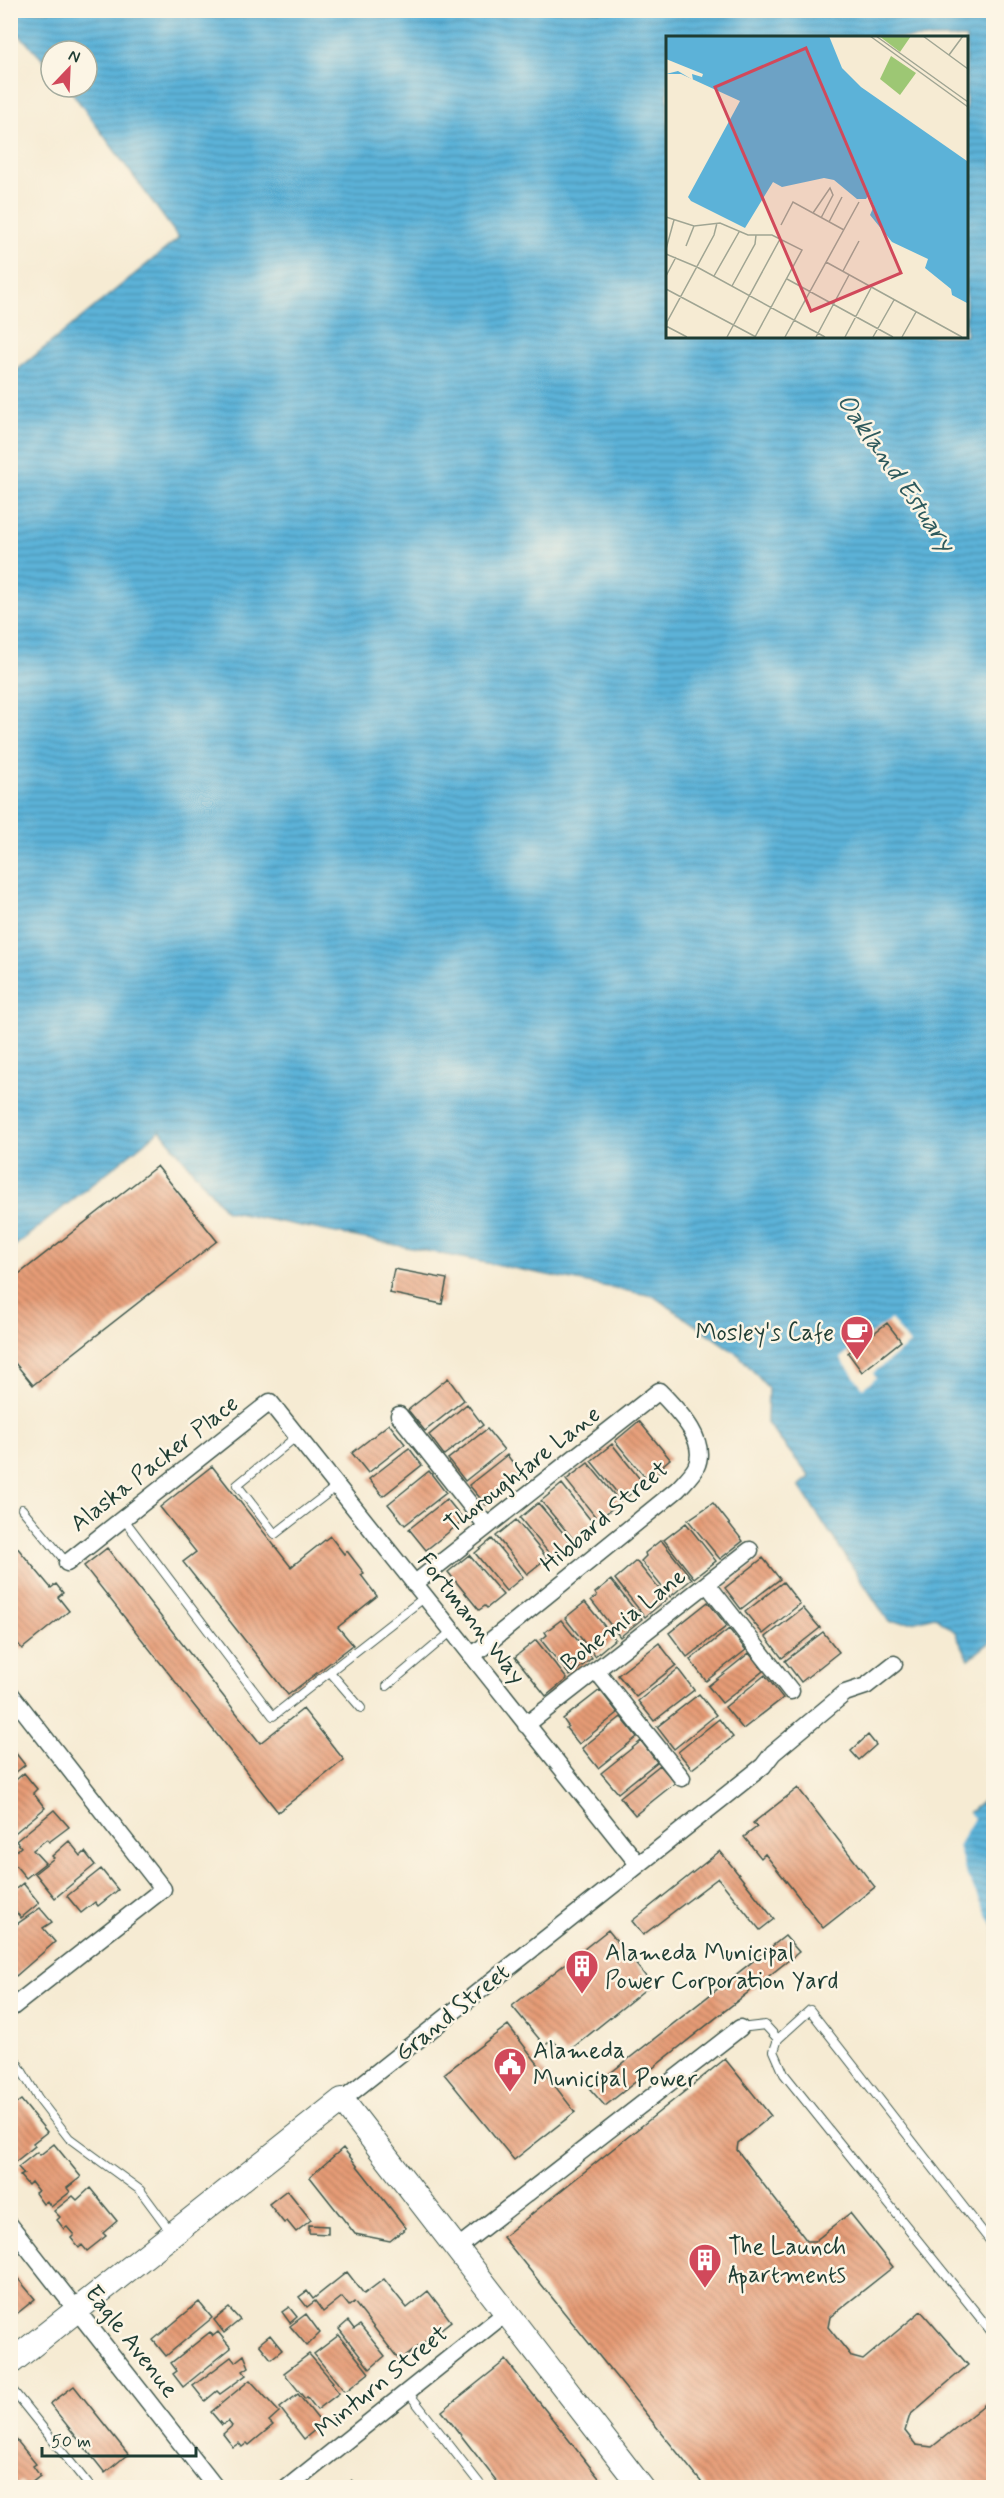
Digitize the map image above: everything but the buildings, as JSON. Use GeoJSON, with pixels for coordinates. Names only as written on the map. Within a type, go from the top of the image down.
{"type":"FeatureCollection","features":[{"type":"Feature","properties":{"kind":"street","name":"Thoroughfare Lane"},"geometry":{"type":"LineString","coordinates":[[419,1590],[487,1526],[659,1391]]}},
{"type":"Feature","properties":{"kind":"street","name":"Hibbard Street"},"geometry":{"type":"LineString","coordinates":[[472,1656],[678,1489],[696,1468],[699,1453],[693,1433],[678,1410],[659,1391]]}},
{"type":"Feature","properties":{"kind":"street","name":"Fortmann Way"},"geometry":{"type":"LineString","coordinates":[[270,1402],[638,1864]]}},
{"type":"Feature","properties":{"kind":"street","name":"Alaska Packer Place"},"geometry":{"type":"LineString","coordinates":[[67,1563],[270,1402]]}},
{"type":"Feature","properties":{"kind":"street"},"geometry":{"type":"LineString","coordinates":[[399,1415],[487,1526]]}},
{"type":"Feature","properties":{"kind":"street","name":"Bohemia Lane"},"geometry":{"type":"LineString","coordinates":[[526,1725],[750,1550]]}},
{"type":"Feature","properties":{"kind":"street"},"geometry":{"type":"LineString","coordinates":[[706,1584],[791,1691]]}},
{"type":"Feature","properties":{"kind":"street","name":"Grand Street"},"geometry":{"type":"LineString","coordinates":[[10,2363],[763,1766],[773,1753],[845,1693],[866,1686],[894,1664]]}},
{"type":"Feature","properties":{"kind":"street"},"geometry":{"type":"LineString","coordinates":[[596,1670],[682,1778]]}},
{"type":"Feature","properties":{"kind":"street"},"geometry":{"type":"LineString","coordinates":[[10,1693],[163,1889],[12,2005]]}},
{"type":"Feature","properties":{"kind":"street"},"geometry":{"type":"LineString","coordinates":[[457,2247],[740,2028]]}},
{"type":"Feature","properties":{"kind":"street"},"geometry":{"type":"LineString","coordinates":[[342,2100],[642,2487]]}},
{"type":"Feature","properties":{"kind":"street","name":"Eagle Avenue"},"geometry":{"type":"LineString","coordinates":[[10,2225],[216,2487]]}},
{"type":"Feature","properties":{"kind":"street","name":"Minturn Street"},"geometry":{"type":"LineString","coordinates":[[287,2487],[507,2312]]}},
{"type":"Feature","properties":{"kind":"lane"},"geometry":{"type":"LineString","coordinates":[[297,1436],[237,1485],[275,1534],[337,1486]]}},
{"type":"Feature","properties":{"kind":"lane"},"geometry":{"type":"LineString","coordinates":[[22,1509],[67,1563]]}},
{"type":"Feature","properties":{"kind":"lane"},"geometry":{"type":"LineString","coordinates":[[123,1518],[273,1716],[330,1672],[419,1590]]}},
{"type":"Feature","properties":{"kind":"lane"},"geometry":{"type":"LineString","coordinates":[[387,1686],[452,1631]]}},
{"type":"Feature","properties":{"kind":"lane"},"geometry":{"type":"LineString","coordinates":[[330,1672],[361,1708]]}},
{"type":"Feature","properties":{"kind":"lane"},"geometry":{"type":"LineString","coordinates":[[993,2246],[810,2010],[778,2038],[774,2051],[784,2074],[993,2335]]}},
{"type":"Feature","properties":{"kind":"lane"},"geometry":{"type":"LineString","coordinates":[[740,2028],[765,2025],[778,2038]]}},
{"type":"Feature","properties":{"kind":"lane"},"geometry":{"type":"LineString","coordinates":[[10,2051],[38,2098],[69,2138],[140,2190],[173,2235]]}},
{"type":"Feature","properties":{"kind":"lane"},"geometry":{"type":"LineString","coordinates":[[10,2387],[91,2487]]}},
{"type":"Feature","properties":{"kind":"lane"},"geometry":{"type":"LineString","coordinates":[[407,2391],[483,2487]]}},
{"type":"Feature","properties":{"kind":"water","name":"Oakland Estuary"},"geometry":{"type":"Polygon","coordinates":[[[11,11],[993,11],[993,1640],[969,1659],[955,1632],[935,1616],[912,1622],[889,1622],[799,1486],[810,1477],[767,1423],[768,1388],[740,1356],[653,1296],[226,1211],[160,1130],[11,1249],[11,375],[179,238],[77,99],[99,99],[99,39],[39,39],[39,55],[11,26],[11,11]]]}},
{"type":"Feature","properties":{"kind":"water"},"geometry":{"type":"Polygon","coordinates":[[[993,1792],[993,1967],[946,1833],[993,1792]]]}},
{"type":"Feature","properties":{"kind":"pier"},"geometry":{"type":"Polygon","coordinates":[[[891,1319],[910,1344],[873,1373],[876,1378],[863,1388],[840,1358],[891,1319]]]}},
{"type":"Feature","properties":{"kind":"pier"},"geometry":{"type":"Polygon","coordinates":[[[967,1811],[974,1818],[958,1846],[966,1874],[993,1926],[994,1970],[991,1968],[946,1852],[943,1833],[967,1811]]]}},
{"type":"Feature","properties":{"kind":"place","name":"Mosley's Cafe"},"geometry":{"type":"Point","coordinates":[857,1361]}},
{"type":"Feature","properties":{"kind":"place","name":"Alameda Municipal Power Corporation Yard"},"geometry":{"type":"Point","coordinates":[582,1995]}},
{"type":"Feature","properties":{"kind":"place","name":"Alameda Municipal Power"},"geometry":{"type":"Point","coordinates":[510,2093]}},
{"type":"Feature","properties":{"kind":"place","name":"The Launch Apartments"},"geometry":{"type":"Point","coordinates":[705,2289]}}]}
